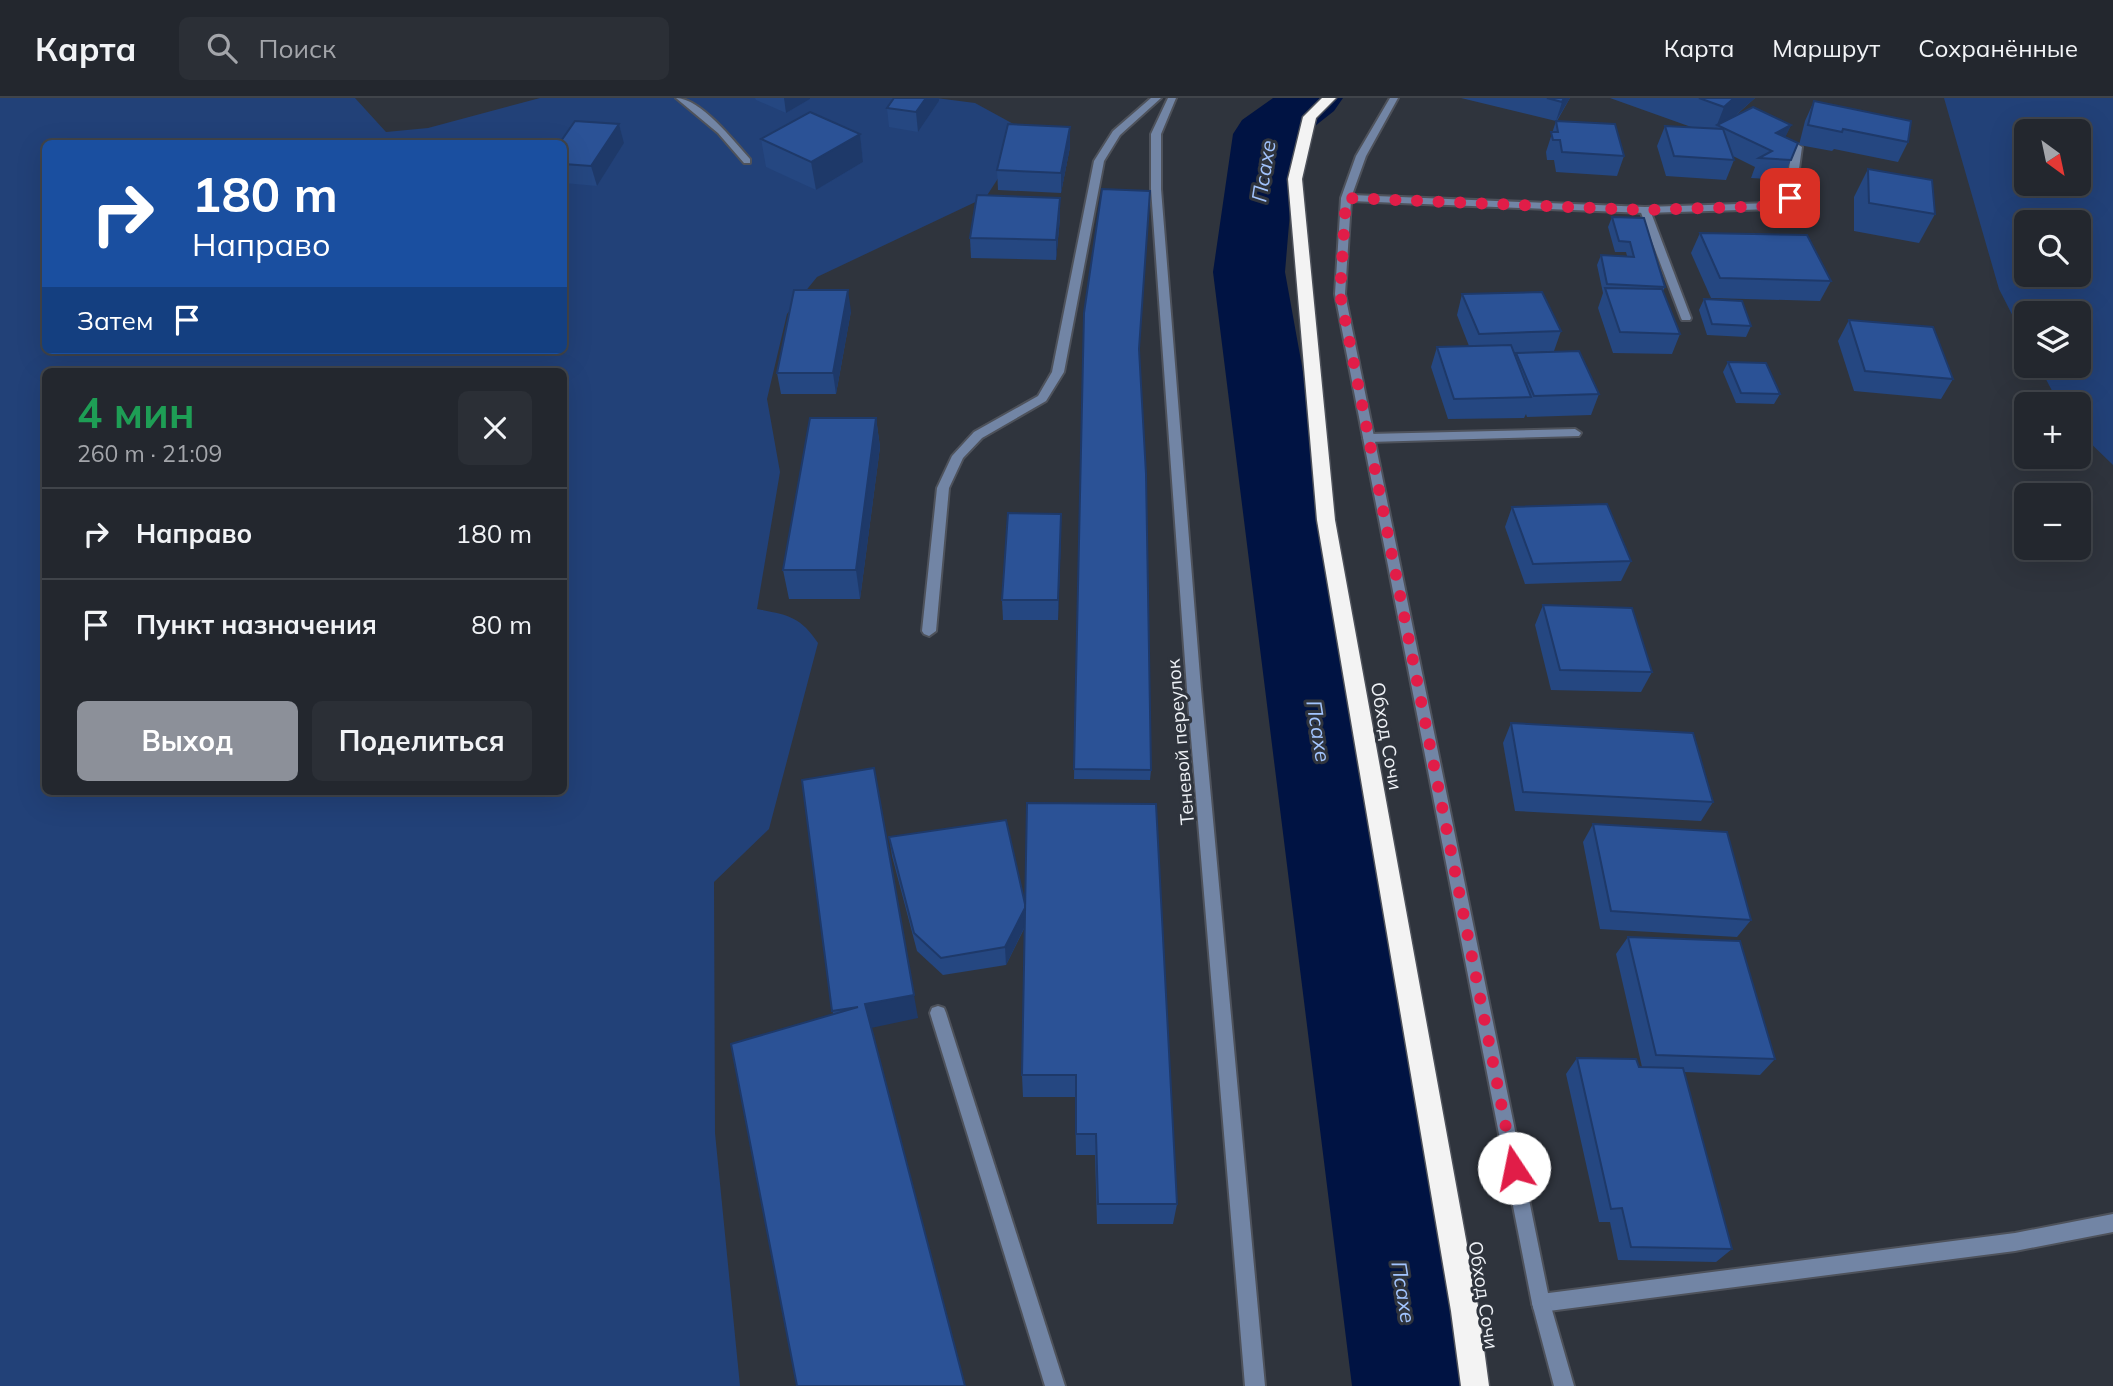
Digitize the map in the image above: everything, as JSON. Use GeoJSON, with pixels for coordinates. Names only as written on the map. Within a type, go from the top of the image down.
{"type":"FeatureCollection","features":[{"type":"Feature","properties":{"kind":"highway","name":"Обход Сочи"},"geometry":{"type":"LineString","coordinates":[[1329,98],[1310,117],[1294,179],[1326,520],[1462,1297],[1475,1386]]}},
{"type":"Feature","properties":{"kind":"street"},"geometry":{"type":"LineString","coordinates":[[680,98],[720,131],[747,161]]}},
{"type":"Feature","properties":{"kind":"street"},"geometry":{"type":"LineString","coordinates":[[929,631],[943,488],[958,456],[978,435],[1042,398],[1058,372],[1099,161],[1106,143],[1119,128],[1157,98]]}},
{"type":"Feature","properties":{"kind":"street","name":"Теневой переулок"},"geometry":{"type":"LineString","coordinates":[[1172,98],[1156,134],[1156,189],[1196,703],[1255,1386]]}},
{"type":"Feature","properties":{"kind":"street"},"geometry":{"type":"LineString","coordinates":[[1394,98],[1361,156],[1346,198],[1340,294],[1541,1303],[1564,1386]]}},
{"type":"Feature","properties":{"kind":"street"},"geometry":{"type":"LineString","coordinates":[[1346,198],[1645,210],[1773,206],[1790,198],[1797,147]]}},
{"type":"Feature","properties":{"kind":"street"},"geometry":{"type":"LineString","coordinates":[[1645,210],[1686,317]]}},
{"type":"Feature","properties":{"kind":"street"},"geometry":{"type":"LineString","coordinates":[[1369,438],[1575,433]]}},
{"type":"Feature","properties":{"kind":"street"},"geometry":{"type":"LineString","coordinates":[[938,1013],[1055,1386]]}},
{"type":"Feature","properties":{"kind":"street"},"geometry":{"type":"LineString","coordinates":[[1541,1303],[2015,1242],[2113,1223]]}},
{"type":"Feature","properties":{"kind":"shaded area"},"geometry":{"type":"Polygon","coordinates":[[[0,98],[355,98],[386,132],[428,128],[540,98],[936,98],[975,103],[1028,132],[986,197],[817,277],[787,314],[767,399],[780,472],[757,609],[792,618],[805,627],[818,643],[769,829],[714,882],[715,1133],[740,1386],[0,1386],[0,98]]]}},
{"type":"Feature","properties":{"kind":"shaded area"},"geometry":{"type":"Polygon","coordinates":[[[1944,98],[2113,98],[2113,465],[2091,444],[2091,392],[2053,392],[2045,378],[2091,378],[2091,301],[2014,301],[2014,318],[1999,289],[1944,98]]]}},
{"type":"Feature","properties":{"kind":"building"},"geometry":{"type":"Polygon","coordinates":[[[894,98],[926,98],[916,112],[887,108],[894,98]]]}},
{"type":"Feature","properties":{"kind":"building"},"geometry":{"type":"Polygon","coordinates":[[[1547,98],[1564,98],[1562,102],[1547,98]]]}},
{"type":"Feature","properties":{"kind":"building"},"geometry":{"type":"Polygon","coordinates":[[[1699,98],[1734,98],[1724,107],[1699,98]]]}},
{"type":"Feature","properties":{"kind":"building"},"geometry":{"type":"Polygon","coordinates":[[[1814,101],[1911,121],[1908,142],[1808,125],[1814,101]]]}},
{"type":"Feature","properties":{"kind":"building"},"geometry":{"type":"Polygon","coordinates":[[[1753,107],[1791,125],[1776,133],[1798,143],[1791,160],[1759,158],[1772,151],[1717,125],[1753,107]]]}},
{"type":"Feature","properties":{"kind":"building"},"geometry":{"type":"Polygon","coordinates":[[[810,112],[860,134],[811,162],[761,139],[810,112]]]}},
{"type":"Feature","properties":{"kind":"building"},"geometry":{"type":"Polygon","coordinates":[[[575,121],[619,124],[591,166],[567,164],[567,140],[562,140],[575,121]]]}},
{"type":"Feature","properties":{"kind":"building"},"geometry":{"type":"Polygon","coordinates":[[[1556,121],[1615,124],[1624,156],[1562,152],[1560,140],[1553,140],[1551,132],[1558,132],[1556,121]]]}},
{"type":"Feature","properties":{"kind":"building"},"geometry":{"type":"Polygon","coordinates":[[[1008,124],[1070,127],[1061,173],[997,170],[1008,124]]]}},
{"type":"Feature","properties":{"kind":"building"},"geometry":{"type":"Polygon","coordinates":[[[1665,126],[1723,129],[1734,160],[1674,156],[1665,126]]]}},
{"type":"Feature","properties":{"kind":"building"},"geometry":{"type":"Polygon","coordinates":[[[1868,169],[1932,180],[1935,214],[1869,203],[1868,169]]]}},
{"type":"Feature","properties":{"kind":"building"},"geometry":{"type":"Polygon","coordinates":[[[1102,189],[1150,191],[1139,349],[1146,474],[1151,770],[1074,769],[1084,313],[1102,189]]]}},
{"type":"Feature","properties":{"kind":"building"},"geometry":{"type":"Polygon","coordinates":[[[977,195],[1060,198],[1056,240],[970,238],[977,195]]]}},
{"type":"Feature","properties":{"kind":"building"},"geometry":{"type":"Polygon","coordinates":[[[1612,217],[1644,218],[1665,287],[1607,284],[1601,255],[1634,257],[1630,242],[1619,241],[1612,217]]]}},
{"type":"Feature","properties":{"kind":"building"},"geometry":{"type":"Polygon","coordinates":[[[1700,233],[1807,235],[1831,281],[1720,278],[1700,233]]]}},
{"type":"Feature","properties":{"kind":"building"},"geometry":{"type":"Polygon","coordinates":[[[1605,288],[1662,289],[1680,334],[1620,332],[1605,288]]]}},
{"type":"Feature","properties":{"kind":"building"},"geometry":{"type":"Polygon","coordinates":[[[794,290],[848,290],[833,373],[777,373],[794,290]]]}},
{"type":"Feature","properties":{"kind":"building"},"geometry":{"type":"Polygon","coordinates":[[[1542,292],[1561,331],[1479,334],[1462,294],[1542,292]]]}},
{"type":"Feature","properties":{"kind":"building"},"geometry":{"type":"Polygon","coordinates":[[[1704,299],[1742,301],[1751,326],[1712,324],[1704,299]]]}},
{"type":"Feature","properties":{"kind":"building"},"geometry":{"type":"Polygon","coordinates":[[[1849,320],[1933,327],[1953,379],[1865,371],[1849,320]]]}},
{"type":"Feature","properties":{"kind":"building"},"geometry":{"type":"Polygon","coordinates":[[[1511,345],[1531,397],[1454,399],[1437,347],[1511,345]]]}},
{"type":"Feature","properties":{"kind":"building"},"geometry":{"type":"Polygon","coordinates":[[[1579,351],[1599,394],[1534,396],[1516,353],[1579,351]]]}},
{"type":"Feature","properties":{"kind":"building"},"geometry":{"type":"Polygon","coordinates":[[[1728,362],[1766,363],[1780,394],[1741,393],[1728,362]]]}},
{"type":"Feature","properties":{"kind":"building"},"geometry":{"type":"Polygon","coordinates":[[[810,418],[876,418],[856,570],[783,570],[810,418]]]}},
{"type":"Feature","properties":{"kind":"building"},"geometry":{"type":"Polygon","coordinates":[[[1607,504],[1631,561],[1533,564],[1512,507],[1607,504]]]}},
{"type":"Feature","properties":{"kind":"building"},"geometry":{"type":"Polygon","coordinates":[[[1008,513],[1061,514],[1058,600],[1002,600],[1008,513]]]}},
{"type":"Feature","properties":{"kind":"building"},"geometry":{"type":"Polygon","coordinates":[[[1543,605],[1632,608],[1652,672],[1560,670],[1543,605]]]}},
{"type":"Feature","properties":{"kind":"building"},"geometry":{"type":"Polygon","coordinates":[[[1511,723],[1693,733],[1713,802],[1523,792],[1511,723]]]}},
{"type":"Feature","properties":{"kind":"building"},"geometry":{"type":"Polygon","coordinates":[[[874,768],[914,995],[865,1004],[965,1386],[797,1386],[731,1044],[858,1007],[832,1011],[802,780],[874,768]]]}},
{"type":"Feature","properties":{"kind":"building"},"geometry":{"type":"Polygon","coordinates":[[[1027,803],[1156,804],[1177,1204],[1098,1204],[1096,1134],[1076,1134],[1076,1075],[1022,1075],[1027,803]]]}},
{"type":"Feature","properties":{"kind":"building"},"geometry":{"type":"Polygon","coordinates":[[[1006,820],[1025,908],[1005,947],[941,958],[914,933],[889,837],[1006,820]]]}},
{"type":"Feature","properties":{"kind":"building"},"geometry":{"type":"Polygon","coordinates":[[[1593,824],[1727,832],[1751,920],[1611,911],[1593,824]]]}},
{"type":"Feature","properties":{"kind":"building"},"geometry":{"type":"Polygon","coordinates":[[[1628,937],[1740,941],[1775,1059],[1656,1055],[1628,937]]]}},
{"type":"Feature","properties":{"kind":"building"},"geometry":{"type":"Polygon","coordinates":[[[1577,1058],[1636,1059],[1639,1067],[1683,1068],[1732,1249],[1631,1247],[1622,1208],[1611,1209],[1577,1058]]]}},
{"type":"Feature","properties":{"kind":"waterway","name":"Псахе"},"geometry":{"type":"LineString","coordinates":[[1312,98],[1265,134],[1249,272],[1419,1386]]}},
{"type":"Feature","properties":{"kind":"route"},"geometry":{"type":"LineString","coordinates":[[1514,1168],[1340,294],[1346,198],[1645,210],[1773,206],[1790,198]]}}]}
